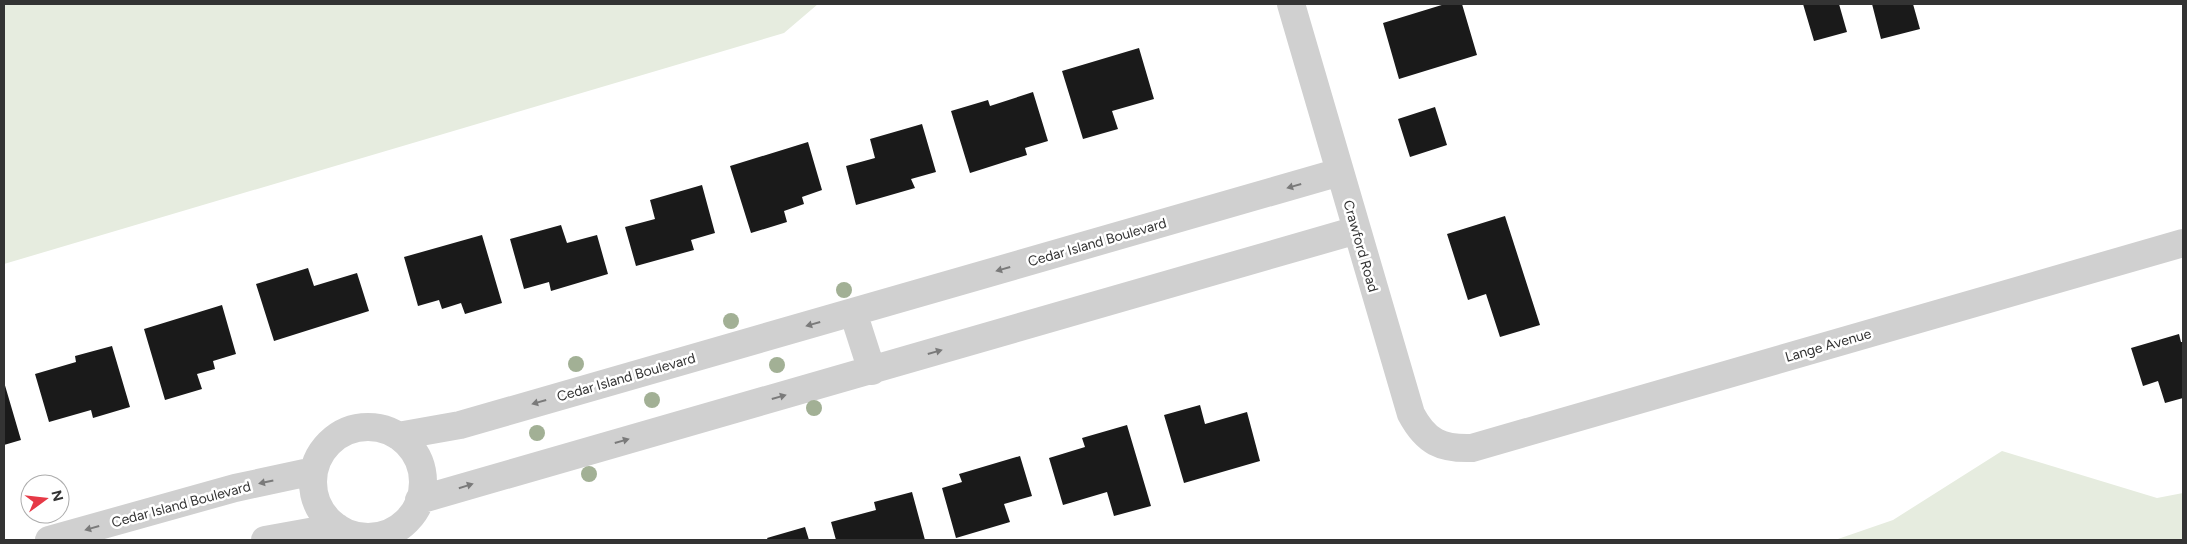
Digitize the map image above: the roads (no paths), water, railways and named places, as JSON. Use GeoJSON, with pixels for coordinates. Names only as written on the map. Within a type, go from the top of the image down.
{"type":"FeatureCollection","features":[{"type":"Feature","properties":{"kind":"street","name":"Crawford Road"},"geometry":{"type":"LineString","coordinates":[[1291,4],[1411,414],[1418,427],[1437,444],[1454,449],[1472,448]]}},
{"type":"Feature","properties":{"kind":"street","name":"Cedar Island Boulevard"},"geometry":{"type":"LineString","coordinates":[[398,436],[460,425],[1340,172]]}},
{"type":"Feature","properties":{"kind":"street"},"geometry":{"type":"LineString","coordinates":[[419,500],[1357,230]]}},
{"type":"Feature","properties":{"kind":"street","name":"Lange Avenue"},"geometry":{"type":"LineString","coordinates":[[1472,448],[2183,243]]}},
{"type":"Feature","properties":{"kind":"street"},"geometry":{"type":"LineString","coordinates":[[854,312],[872,371]]}},
{"type":"Feature","properties":{"kind":"street","name":"Cedar Island Boulevard"},"geometry":{"type":"LineString","coordinates":[[356,428],[378,428],[398,436],[413,451],[421,471],[423,485],[414,516],[399,529],[378,536],[356,537],[337,527],[322,512],[314,492],[314,471],[322,451],[337,436],[356,428]]}},
{"type":"Feature","properties":{"kind":"street","name":"Cedar Island Boulevard"},"geometry":{"type":"LineString","coordinates":[[49,540],[235,488],[314,471]]}},
{"type":"Feature","properties":{"kind":"street"},"geometry":{"type":"LineString","coordinates":[[265,540],[337,527]]}}]}
